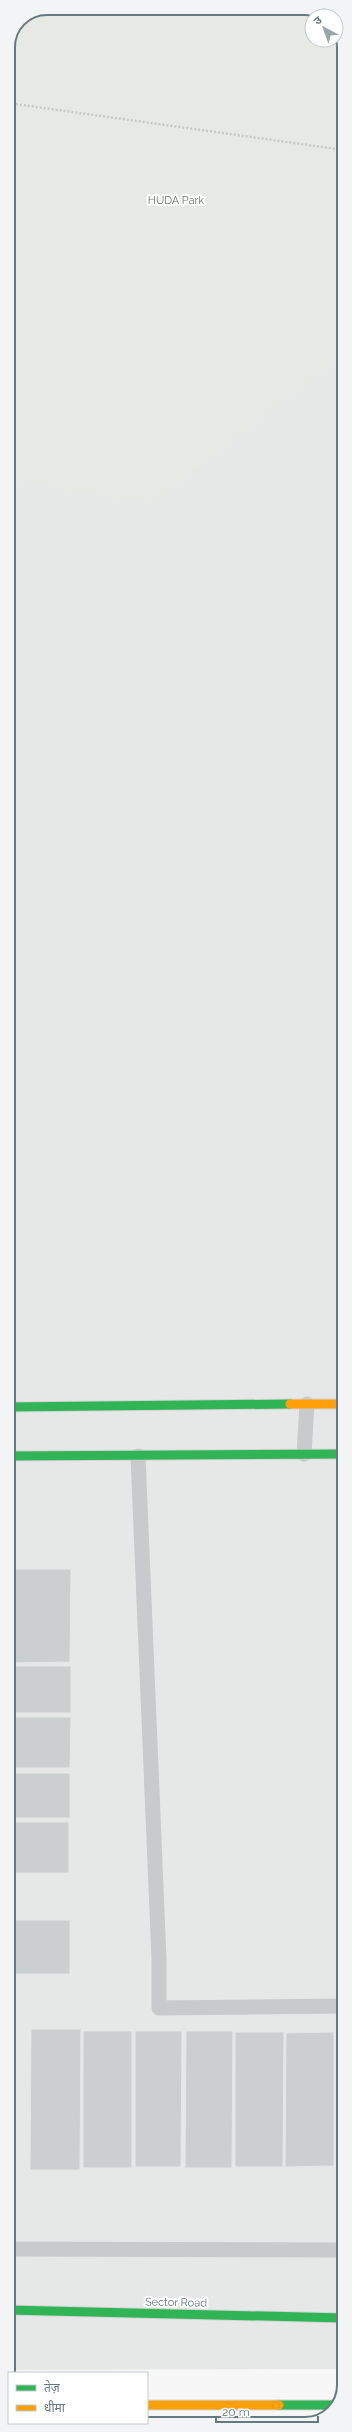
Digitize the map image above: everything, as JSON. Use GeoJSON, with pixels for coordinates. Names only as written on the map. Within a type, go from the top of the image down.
{"type":"FeatureCollection","features":[{"type":"Feature","properties":{"kind":"street"},"geometry":{"type":"LineString","coordinates":[[15,1407],[337,1404]]}},
{"type":"Feature","properties":{"kind":"street"},"geometry":{"type":"LineString","coordinates":[[15,1456],[337,1454]]}},
{"type":"Feature","properties":{"kind":"street","name":"Sector Road"},"geometry":{"type":"LineString","coordinates":[[15,2310],[337,2318]]}},
{"type":"Feature","properties":{"kind":"street"},"geometry":{"type":"LineString","coordinates":[[148,2405],[330,2405]]}},
{"type":"Feature","properties":{"kind":"lane"},"geometry":{"type":"LineString","coordinates":[[304,1454],[307,1404]]}},
{"type":"Feature","properties":{"kind":"lane"},"geometry":{"type":"LineString","coordinates":[[138,1456],[159,1959],[159,2008],[337,2006]]}},
{"type":"Feature","properties":{"kind":"lane"},"geometry":{"type":"LineString","coordinates":[[15,2249],[337,2250]]}},
{"type":"Feature","properties":{"kind":"path"},"geometry":{"type":"LineString","coordinates":[[15,104],[337,149]]}},
{"type":"Feature","properties":{"kind":"shaded area"},"geometry":{"type":"Polygon","coordinates":[[[47,15],[304,15],[304,48],[337,48],[337,2369],[15,2370],[15,47],[17,35],[24,24],[35,17],[47,15]]]}},
{"type":"Feature","properties":{"kind":"green space","name":"HUDA Park"},"geometry":{"type":"Polygon","coordinates":[[[47,15],[304,15],[304,48],[337,48],[337,357],[151,503],[15,480],[15,47],[17,35],[24,24],[35,17],[47,15]]]}},
{"type":"Feature","properties":{"kind":"building"},"geometry":{"type":"Polygon","coordinates":[[[15,1569],[71,1569],[70,1662],[15,1663],[15,1569]]]}},
{"type":"Feature","properties":{"kind":"building"},"geometry":{"type":"Polygon","coordinates":[[[15,1666],[71,1666],[71,1713],[15,1713],[15,1666]]]}},
{"type":"Feature","properties":{"kind":"building"},"geometry":{"type":"Polygon","coordinates":[[[15,1717],[71,1717],[70,1768],[15,1768],[15,1717]]]}},
{"type":"Feature","properties":{"kind":"building"},"geometry":{"type":"Polygon","coordinates":[[[15,1773],[70,1773],[70,1818],[15,1818],[15,1773]]]}},
{"type":"Feature","properties":{"kind":"building"},"geometry":{"type":"Polygon","coordinates":[[[15,1822],[69,1822],[69,1873],[15,1873],[15,1822]]]}},
{"type":"Feature","properties":{"kind":"building"},"geometry":{"type":"Polygon","coordinates":[[[15,1920],[70,1920],[70,1974],[15,1974],[15,1920]]]}},
{"type":"Feature","properties":{"kind":"building"},"geometry":{"type":"Polygon","coordinates":[[[31,2029],[81,2029],[80,2170],[30,2170],[31,2029]]]}},
{"type":"Feature","properties":{"kind":"building"},"geometry":{"type":"Polygon","coordinates":[[[337,2030],[337,2166],[336,2166],[337,2030]]]}},
{"type":"Feature","properties":{"kind":"building"},"geometry":{"type":"Polygon","coordinates":[[[83,2031],[132,2031],[132,2168],[83,2168],[83,2031]]]}},
{"type":"Feature","properties":{"kind":"building"},"geometry":{"type":"Polygon","coordinates":[[[135,2031],[182,2031],[181,2167],[135,2167],[135,2031]]]}},
{"type":"Feature","properties":{"kind":"building"},"geometry":{"type":"Polygon","coordinates":[[[186,2031],[233,2031],[232,2168],[185,2168],[186,2031]]]}},
{"type":"Feature","properties":{"kind":"building"},"geometry":{"type":"Polygon","coordinates":[[[235,2032],[284,2032],[283,2167],[235,2167],[235,2032]]]}},
{"type":"Feature","properties":{"kind":"building"},"geometry":{"type":"Polygon","coordinates":[[[334,2032],[334,2166],[285,2167],[286,2033],[334,2032]]]}},
{"type":"Feature","properties":{"kind":"traffic: fast"},"geometry":{"type":"LineString","coordinates":[[15,1407],[290,1404]]}},
{"type":"Feature","properties":{"kind":"traffic: fast"},"geometry":{"type":"LineString","coordinates":[[15,1456],[337,1454]]}},
{"type":"Feature","properties":{"kind":"traffic: fast"},"geometry":{"type":"LineString","coordinates":[[15,2310],[337,2318]]}},
{"type":"Feature","properties":{"kind":"traffic: fast"},"geometry":{"type":"LineString","coordinates":[[279,2405],[330,2405]]}},
{"type":"Feature","properties":{"kind":"traffic: slow"},"geometry":{"type":"LineString","coordinates":[[290,1404],[337,1404]]}},
{"type":"Feature","properties":{"kind":"traffic: slow"},"geometry":{"type":"LineString","coordinates":[[148,2405],[279,2405]]}}]}
